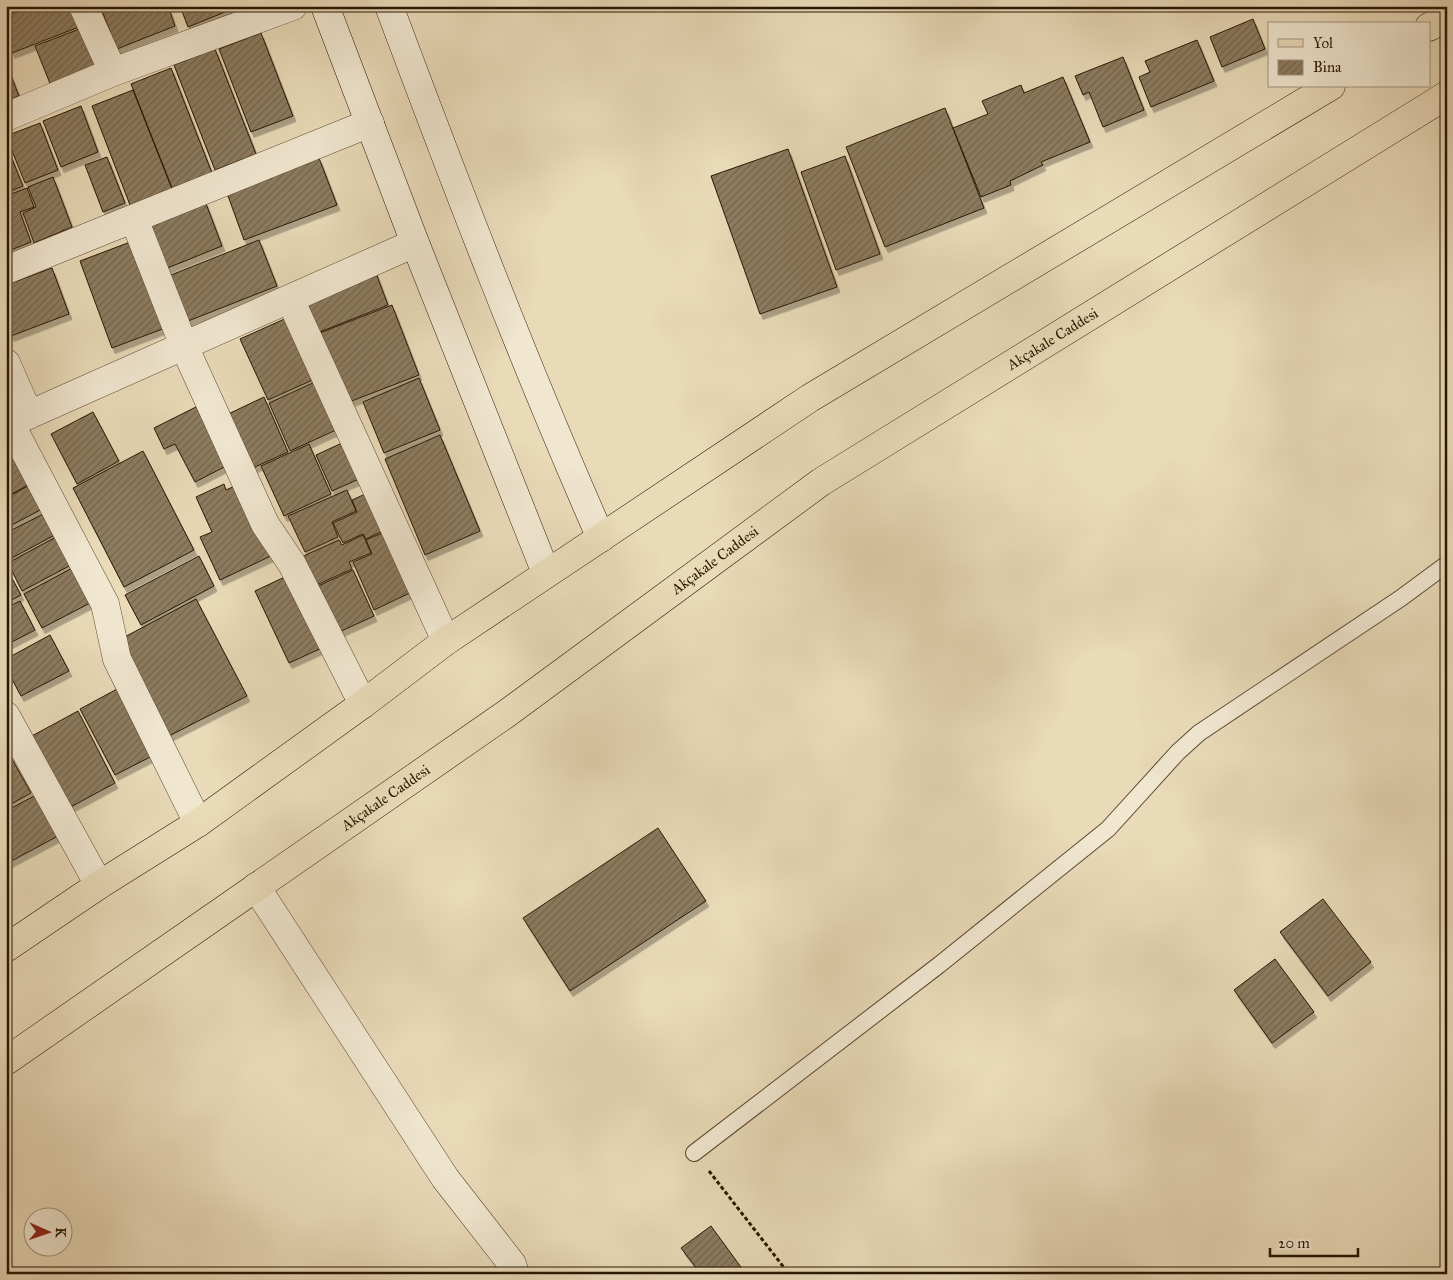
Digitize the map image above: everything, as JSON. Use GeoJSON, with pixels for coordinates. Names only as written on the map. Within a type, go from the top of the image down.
{"type":"FeatureCollection","features":[{"type":"Feature","properties":{"kind":"main road"},"geometry":{"type":"LineString","coordinates":[[1430,27],[1447,17]]}},
{"type":"Feature","properties":{"kind":"main road"},"geometry":{"type":"LineString","coordinates":[[6,948],[99,885],[198,823],[363,704],[446,641],[810,398],[1328,88]]}},
{"type":"Feature","properties":{"kind":"main road","name":"Akçakale Caddesi"},"geometry":{"type":"LineString","coordinates":[[6,1061],[506,714],[821,482],[1447,95]]}},
{"type":"Feature","properties":{"kind":"street"},"geometry":{"type":"LineString","coordinates":[[83,6],[113,72]]}},
{"type":"Feature","properties":{"kind":"street"},"geometry":{"type":"LineString","coordinates":[[6,116],[113,72],[293,6]]}},
{"type":"Feature","properties":{"kind":"street"},"geometry":{"type":"LineString","coordinates":[[325,6],[415,243],[546,573]]}},
{"type":"Feature","properties":{"kind":"street"},"geometry":{"type":"LineString","coordinates":[[389,6],[454,178],[601,538]]}},
{"type":"Feature","properties":{"kind":"street"},"geometry":{"type":"LineString","coordinates":[[6,270],[370,123]]}},
{"type":"Feature","properties":{"kind":"street"},"geometry":{"type":"LineString","coordinates":[[134,219],[184,346],[265,524],[292,564],[363,704]]}},
{"type":"Feature","properties":{"kind":"street"},"geometry":{"type":"LineString","coordinates":[[15,421],[415,243]]}},
{"type":"Feature","properties":{"kind":"street"},"geometry":{"type":"LineString","coordinates":[[290,299],[446,641]]}},
{"type":"Feature","properties":{"kind":"street"},"geometry":{"type":"LineString","coordinates":[[6,363],[15,421],[105,604],[117,659],[198,823]]}},
{"type":"Feature","properties":{"kind":"street"},"geometry":{"type":"LineString","coordinates":[[6,716],[99,885]]}},
{"type":"Feature","properties":{"kind":"street"},"geometry":{"type":"LineString","coordinates":[[256,887],[445,1178],[512,1264],[515,1274]]}},
{"type":"Feature","properties":{"kind":"lane"},"geometry":{"type":"LineString","coordinates":[[694,1153],[939,966],[1108,829],[1178,752],[1199,733],[1401,598],[1447,564]]}},
{"type":"Feature","properties":{"kind":"path"},"geometry":{"type":"LineString","coordinates":[[694,1153],[789,1274]]}},
{"type":"Feature","properties":{"kind":"building"},"geometry":{"type":"Polygon","coordinates":[[[6,6],[25,6],[6,13],[6,6]]]}},
{"type":"Feature","properties":{"kind":"building"},"geometry":{"type":"Polygon","coordinates":[[[32,6],[72,6],[79,27],[12,53],[6,38],[6,16],[32,6]]]}},
{"type":"Feature","properties":{"kind":"building"},"geometry":{"type":"Polygon","coordinates":[[[100,6],[168,6],[175,26],[117,49],[100,6]]]}},
{"type":"Feature","properties":{"kind":"building"},"geometry":{"type":"Polygon","coordinates":[[[180,6],[240,6],[188,27],[180,6]]]}},
{"type":"Feature","properties":{"kind":"building"},"geometry":{"type":"Polygon","coordinates":[[[1253,19],[1265,49],[1222,67],[1210,37],[1253,19]]]}},
{"type":"Feature","properties":{"kind":"building"},"geometry":{"type":"Polygon","coordinates":[[[82,28],[98,68],[51,86],[35,46],[82,28]]]}},
{"type":"Feature","properties":{"kind":"building"},"geometry":{"type":"Polygon","coordinates":[[[261,33],[293,116],[251,132],[219,49],[261,33]]]}},
{"type":"Feature","properties":{"kind":"building"},"geometry":{"type":"Polygon","coordinates":[[[1197,40],[1214,81],[1151,107],[1139,77],[1150,72],[1145,61],[1197,40]]]}},
{"type":"Feature","properties":{"kind":"building"},"geometry":{"type":"Polygon","coordinates":[[[215,49],[256,154],[215,170],[174,65],[215,49]]]}},
{"type":"Feature","properties":{"kind":"building"},"geometry":{"type":"Polygon","coordinates":[[[1123,57],[1144,110],[1103,127],[1089,92],[1083,95],[1075,76],[1123,57]]]}},
{"type":"Feature","properties":{"kind":"building"},"geometry":{"type":"Polygon","coordinates":[[[6,63],[19,96],[6,101],[6,63]]]}},
{"type":"Feature","properties":{"kind":"building"},"geometry":{"type":"Polygon","coordinates":[[[171,68],[212,173],[172,188],[131,84],[171,68]]]}},
{"type":"Feature","properties":{"kind":"building"},"geometry":{"type":"Polygon","coordinates":[[[1063,77],[1090,142],[1041,162],[1043,165],[1010,181],[1011,185],[981,197],[953,128],[988,114],[982,101],[1021,85],[1024,93],[1063,77]]]}},
{"type":"Feature","properties":{"kind":"building"},"geometry":{"type":"Polygon","coordinates":[[[133,90],[172,189],[130,205],[92,106],[133,90]]]}},
{"type":"Feature","properties":{"kind":"building"},"geometry":{"type":"Polygon","coordinates":[[[81,106],[98,152],[61,167],[43,121],[81,106]]]}},
{"type":"Feature","properties":{"kind":"building"},"geometry":{"type":"Polygon","coordinates":[[[945,108],[984,208],[885,247],[846,147],[945,108]]]}},
{"type":"Feature","properties":{"kind":"building"},"geometry":{"type":"Polygon","coordinates":[[[40,123],[58,170],[25,183],[6,136],[40,123]]]}},
{"type":"Feature","properties":{"kind":"building"},"geometry":{"type":"Polygon","coordinates":[[[6,144],[23,186],[6,193],[6,144]]]}},
{"type":"Feature","properties":{"kind":"building"},"geometry":{"type":"Polygon","coordinates":[[[788,149],[837,287],[760,314],[711,176],[788,149]]]}},
{"type":"Feature","properties":{"kind":"building"},"geometry":{"type":"Polygon","coordinates":[[[845,156],[880,254],[836,270],[801,172],[845,156]]]}},
{"type":"Feature","properties":{"kind":"building"},"geometry":{"type":"Polygon","coordinates":[[[107,157],[125,203],[103,212],[85,165],[107,157]]]}},
{"type":"Feature","properties":{"kind":"building"},"geometry":{"type":"Polygon","coordinates":[[[319,158],[337,205],[244,240],[227,193],[319,158]]]}},
{"type":"Feature","properties":{"kind":"building"},"geometry":{"type":"Polygon","coordinates":[[[53,177],[72,227],[34,243],[23,213],[36,207],[28,187],[53,177]]]}},
{"type":"Feature","properties":{"kind":"building"},"geometry":{"type":"Polygon","coordinates":[[[27,188],[34,207],[20,212],[31,242],[6,252],[6,196],[27,188]]]}},
{"type":"Feature","properties":{"kind":"building"},"geometry":{"type":"Polygon","coordinates":[[[205,201],[222,246],[165,269],[147,223],[205,201]]]}},
{"type":"Feature","properties":{"kind":"building"},"geometry":{"type":"Polygon","coordinates":[[[259,240],[277,286],[183,323],[166,277],[259,240]]]}},
{"type":"Feature","properties":{"kind":"building"},"geometry":{"type":"Polygon","coordinates":[[[133,241],[165,328],[112,348],[80,261],[133,241]]]}},
{"type":"Feature","properties":{"kind":"building"},"geometry":{"type":"Polygon","coordinates":[[[52,268],[69,314],[11,336],[6,324],[6,285],[52,268]]]}},
{"type":"Feature","properties":{"kind":"building"},"geometry":{"type":"Polygon","coordinates":[[[374,268],[388,305],[317,333],[302,296],[374,268]]]}},
{"type":"Feature","properties":{"kind":"building"},"geometry":{"type":"Polygon","coordinates":[[[392,305],[419,375],[344,404],[317,334],[392,305]]]}},
{"type":"Feature","properties":{"kind":"building"},"geometry":{"type":"Polygon","coordinates":[[[289,317],[317,378],[268,400],[240,339],[289,317]]]}},
{"type":"Feature","properties":{"kind":"building"},"geometry":{"type":"Polygon","coordinates":[[[419,378],[440,430],[384,453],[363,402],[419,378]]]}},
{"type":"Feature","properties":{"kind":"building"},"geometry":{"type":"Polygon","coordinates":[[[315,382],[336,430],[290,451],[269,403],[315,382]]]}},
{"type":"Feature","properties":{"kind":"building"},"geometry":{"type":"Polygon","coordinates":[[[264,397],[288,452],[246,471],[222,417],[264,397]]]}},
{"type":"Feature","properties":{"kind":"building"},"geometry":{"type":"Polygon","coordinates":[[[200,405],[230,464],[195,482],[175,444],[164,449],[154,428],[200,405]]]}},
{"type":"Feature","properties":{"kind":"building"},"geometry":{"type":"Polygon","coordinates":[[[93,412],[119,461],[77,484],[51,434],[93,412]]]}},
{"type":"Feature","properties":{"kind":"building"},"geometry":{"type":"Polygon","coordinates":[[[440,435],[480,531],[425,555],[385,459],[440,435]]]}},
{"type":"Feature","properties":{"kind":"building"},"geometry":{"type":"Polygon","coordinates":[[[6,438],[34,482],[6,497],[6,438]]]}},
{"type":"Feature","properties":{"kind":"building"},"geometry":{"type":"Polygon","coordinates":[[[342,443],[359,479],[332,491],[316,455],[342,443]]]}},
{"type":"Feature","properties":{"kind":"building"},"geometry":{"type":"Polygon","coordinates":[[[309,444],[331,494],[284,516],[261,466],[309,444]]]}},
{"type":"Feature","properties":{"kind":"building"},"geometry":{"type":"Polygon","coordinates":[[[143,451],[194,550],[124,587],[73,488],[143,451]]]}},
{"type":"Feature","properties":{"kind":"building"},"geometry":{"type":"Polygon","coordinates":[[[35,482],[48,506],[6,528],[6,498],[35,482]]]}},
{"type":"Feature","properties":{"kind":"building"},"geometry":{"type":"Polygon","coordinates":[[[224,484],[226,490],[239,484],[273,555],[220,580],[200,537],[212,532],[196,497],[224,484]]]}},
{"type":"Feature","properties":{"kind":"building"},"geometry":{"type":"Polygon","coordinates":[[[347,490],[356,511],[332,522],[338,537],[305,552],[288,516],[347,490]]]}},
{"type":"Feature","properties":{"kind":"building"},"geometry":{"type":"Polygon","coordinates":[[[372,491],[389,528],[366,539],[363,534],[343,543],[333,523],[357,512],[352,500],[372,491]]]}},
{"type":"Feature","properties":{"kind":"building"},"geometry":{"type":"Polygon","coordinates":[[[51,510],[62,531],[12,558],[6,547],[6,533],[51,510]]]}},
{"type":"Feature","properties":{"kind":"building"},"geometry":{"type":"Polygon","coordinates":[[[389,530],[416,590],[374,610],[353,562],[372,554],[366,540],[389,530]]]}},
{"type":"Feature","properties":{"kind":"building"},"geometry":{"type":"Polygon","coordinates":[[[363,535],[371,553],[349,562],[352,569],[312,587],[299,558],[339,540],[342,545],[363,535]]]}},
{"type":"Feature","properties":{"kind":"building"},"geometry":{"type":"Polygon","coordinates":[[[56,537],[71,565],[22,591],[8,563],[56,537]]]}},
{"type":"Feature","properties":{"kind":"building"},"geometry":{"type":"Polygon","coordinates":[[[199,556],[214,586],[141,625],[125,595],[199,556]]]}},
{"type":"Feature","properties":{"kind":"building"},"geometry":{"type":"Polygon","coordinates":[[[6,567],[21,595],[6,603],[6,567]]]}},
{"type":"Feature","properties":{"kind":"building"},"geometry":{"type":"Polygon","coordinates":[[[74,567],[92,602],[42,628],[24,594],[74,567]]]}},
{"type":"Feature","properties":{"kind":"building"},"geometry":{"type":"Polygon","coordinates":[[[353,570],[374,616],[339,632],[318,586],[353,570]]]}},
{"type":"Feature","properties":{"kind":"building"},"geometry":{"type":"Polygon","coordinates":[[[291,574],[324,647],[289,663],[255,591],[291,574]]]}},
{"type":"Feature","properties":{"kind":"building"},"geometry":{"type":"Polygon","coordinates":[[[196,599],[247,696],[169,736],[119,640],[196,599]]]}},
{"type":"Feature","properties":{"kind":"building"},"geometry":{"type":"Polygon","coordinates":[[[20,601],[35,630],[6,645],[6,608],[20,601]]]}},
{"type":"Feature","properties":{"kind":"building"},"geometry":{"type":"Polygon","coordinates":[[[50,635],[69,671],[21,696],[6,668],[6,659],[50,635]]]}},
{"type":"Feature","properties":{"kind":"building"},"geometry":{"type":"Polygon","coordinates":[[[119,688],[154,755],[115,775],[80,709],[119,688]]]}},
{"type":"Feature","properties":{"kind":"building"},"geometry":{"type":"Polygon","coordinates":[[[78,711],[115,783],[67,809],[30,737],[78,711]]]}},
{"type":"Feature","properties":{"kind":"building"},"geometry":{"type":"Polygon","coordinates":[[[12,759],[31,793],[6,807],[6,763],[12,759]]]}},
{"type":"Feature","properties":{"kind":"building"},"geometry":{"type":"Polygon","coordinates":[[[36,795],[58,836],[6,864],[6,811],[36,795]]]}},
{"type":"Feature","properties":{"kind":"building"},"geometry":{"type":"Polygon","coordinates":[[[658,828],[706,901],[570,991],[523,918],[658,828]]]}},
{"type":"Feature","properties":{"kind":"building"},"geometry":{"type":"Polygon","coordinates":[[[1323,899],[1371,962],[1328,996],[1280,932],[1323,899]]]}},
{"type":"Feature","properties":{"kind":"building"},"geometry":{"type":"Polygon","coordinates":[[[1275,959],[1314,1012],[1272,1043],[1234,990],[1275,959]]]}},
{"type":"Feature","properties":{"kind":"building"},"geometry":{"type":"Polygon","coordinates":[[[711,1226],[746,1274],[701,1274],[681,1248],[711,1226]]]}}]}
